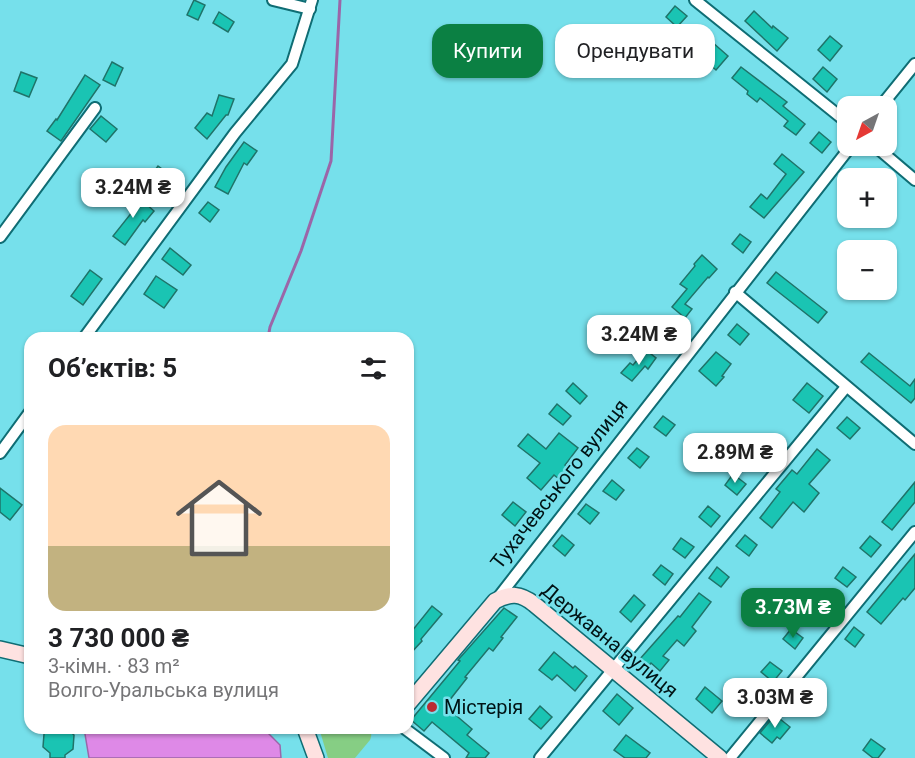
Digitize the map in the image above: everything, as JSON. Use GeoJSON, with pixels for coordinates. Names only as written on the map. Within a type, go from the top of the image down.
{"type":"FeatureCollection","features":[{"type":"Feature","properties":{"kind":"main road","name":"Державна вулиця"},"geometry":{"type":"LineString","coordinates":[[495,601],[512,595],[526,597],[720,758]]}},
{"type":"Feature","properties":{"kind":"main road","name":"Тухачевського вулиця"},"geometry":{"type":"LineString","coordinates":[[414,697],[495,601]]}},
{"type":"Feature","properties":{"kind":"main road"},"geometry":{"type":"LineString","coordinates":[[0,649],[24,655]]}},
{"type":"Feature","properties":{"kind":"main road"},"geometry":{"type":"LineString","coordinates":[[307,734],[316,758]]}},
{"type":"Feature","properties":{"kind":"street"},"geometry":{"type":"LineString","coordinates":[[88,332],[235,133],[292,64],[311,4],[273,0]]}},
{"type":"Feature","properties":{"kind":"street"},"geometry":{"type":"LineString","coordinates":[[695,0],[837,114]]}},
{"type":"Feature","properties":{"kind":"street"},"geometry":{"type":"LineString","coordinates":[[889,96],[915,64]]}},
{"type":"Feature","properties":{"kind":"street"},"geometry":{"type":"LineString","coordinates":[[0,237],[95,108]]}},
{"type":"Feature","properties":{"kind":"street","name":"Тухачевського вулиця"},"geometry":{"type":"LineString","coordinates":[[495,601],[843,156]]}},
{"type":"Feature","properties":{"kind":"street"},"geometry":{"type":"LineString","coordinates":[[887,156],[915,180]]}},
{"type":"Feature","properties":{"kind":"street"},"geometry":{"type":"LineString","coordinates":[[735,292],[915,444]]}},
{"type":"Feature","properties":{"kind":"street"},"geometry":{"type":"LineString","coordinates":[[540,758],[846,387]]}},
{"type":"Feature","properties":{"kind":"street"},"geometry":{"type":"LineString","coordinates":[[0,453],[24,420]]}},
{"type":"Feature","properties":{"kind":"street"},"geometry":{"type":"LineString","coordinates":[[730,758],[915,532]]}},
{"type":"Feature","properties":{"kind":"street"},"geometry":{"type":"LineString","coordinates":[[412,734],[444,758]]}},
{"type":"Feature","properties":{"kind":"green space"},"geometry":{"type":"Polygon","coordinates":[[[321,734],[371,734],[370,740],[355,758],[328,758],[321,734]]]}},
{"type":"Feature","properties":{"kind":"shaded area"},"geometry":{"type":"Polygon","coordinates":[[[85,734],[269,734],[280,745],[281,758],[89,758],[85,734]]]}},
{"type":"Feature","properties":{"kind":"building"},"geometry":{"type":"Polygon","coordinates":[[[194,0],[205,5],[198,20],[187,15],[194,0]]]}},
{"type":"Feature","properties":{"kind":"building"},"geometry":{"type":"Polygon","coordinates":[[[675,6],[687,16],[680,24],[674,24],[666,17],[675,6]]]}},
{"type":"Feature","properties":{"kind":"building"},"geometry":{"type":"Polygon","coordinates":[[[754,11],[772,28],[773,26],[788,38],[777,51],[745,21],[754,11]]]}},
{"type":"Feature","properties":{"kind":"building"},"geometry":{"type":"Polygon","coordinates":[[[219,12],[234,22],[228,32],[213,23],[219,12]]]}},
{"type":"Feature","properties":{"kind":"building"},"geometry":{"type":"Polygon","coordinates":[[[830,36],[842,46],[830,61],[818,50],[830,36]]]}},
{"type":"Feature","properties":{"kind":"building"},"geometry":{"type":"Polygon","coordinates":[[[715,45],[728,56],[715,69],[715,45]]]}},
{"type":"Feature","properties":{"kind":"building"},"geometry":{"type":"Polygon","coordinates":[[[112,62],[123,68],[115,86],[103,80],[112,62]]]}},
{"type":"Feature","properties":{"kind":"building"},"geometry":{"type":"Polygon","coordinates":[[[741,67],[787,102],[783,106],[805,124],[796,135],[784,126],[788,121],[760,98],[757,102],[732,78],[741,67]]]}},
{"type":"Feature","properties":{"kind":"building"},"geometry":{"type":"Polygon","coordinates":[[[823,67],[837,79],[827,92],[813,79],[823,67]]]}},
{"type":"Feature","properties":{"kind":"building"},"geometry":{"type":"Polygon","coordinates":[[[21,72],[37,78],[29,97],[14,91],[21,72]]]}},
{"type":"Feature","properties":{"kind":"building"},"geometry":{"type":"Polygon","coordinates":[[[85,75],[100,85],[61,141],[47,131],[57,120],[85,75]]]}},
{"type":"Feature","properties":{"kind":"building"},"geometry":{"type":"Polygon","coordinates":[[[219,95],[234,99],[228,115],[207,139],[195,128],[207,113],[212,116],[219,95]]]}},
{"type":"Feature","properties":{"kind":"building"},"geometry":{"type":"Polygon","coordinates":[[[101,116],[117,129],[106,142],[90,129],[101,116]]]}},
{"type":"Feature","properties":{"kind":"building"},"geometry":{"type":"Polygon","coordinates":[[[819,132],[831,142],[822,153],[810,143],[819,132]]]}},
{"type":"Feature","properties":{"kind":"building"},"geometry":{"type":"Polygon","coordinates":[[[244,142],[257,151],[247,165],[244,163],[228,194],[215,187],[244,142]]]}},
{"type":"Feature","properties":{"kind":"building"},"geometry":{"type":"Polygon","coordinates":[[[782,154],[804,172],[764,218],[750,207],[761,194],[767,199],[786,174],[774,164],[782,154]]]}},
{"type":"Feature","properties":{"kind":"building"},"geometry":{"type":"Polygon","coordinates":[[[158,166],[169,174],[161,185],[150,177],[158,166]]]}},
{"type":"Feature","properties":{"kind":"building"},"geometry":{"type":"Polygon","coordinates":[[[135,194],[154,211],[145,222],[143,220],[125,245],[113,236],[133,211],[125,205],[135,194]]]}},
{"type":"Feature","properties":{"kind":"building"},"geometry":{"type":"Polygon","coordinates":[[[208,202],[219,210],[210,222],[199,213],[208,202]]]}},
{"type":"Feature","properties":{"kind":"building"},"geometry":{"type":"Polygon","coordinates":[[[740,234],[751,242],[743,253],[732,244],[740,234]]]}},
{"type":"Feature","properties":{"kind":"building"},"geometry":{"type":"Polygon","coordinates":[[[170,248],[191,265],[183,275],[162,259],[170,248]]]}},
{"type":"Feature","properties":{"kind":"building"},"geometry":{"type":"Polygon","coordinates":[[[702,255],[717,269],[685,304],[692,309],[685,318],[672,307],[687,289],[680,284],[702,255]]]}},
{"type":"Feature","properties":{"kind":"building"},"geometry":{"type":"Polygon","coordinates":[[[90,270],[102,279],[83,305],[71,296],[90,270]]]}},
{"type":"Feature","properties":{"kind":"building"},"geometry":{"type":"Polygon","coordinates":[[[776,272],[827,312],[818,323],[767,283],[776,272]]]}},
{"type":"Feature","properties":{"kind":"building"},"geometry":{"type":"Polygon","coordinates":[[[156,276],[177,290],[164,308],[144,294],[156,276]]]}},
{"type":"Feature","properties":{"kind":"building"},"geometry":{"type":"Polygon","coordinates":[[[737,324],[749,334],[740,345],[728,335],[737,324]]]}},
{"type":"Feature","properties":{"kind":"building"},"geometry":{"type":"Polygon","coordinates":[[[646,350],[656,358],[648,369],[645,366],[632,381],[621,373],[630,363],[633,365],[646,350]]]}},
{"type":"Feature","properties":{"kind":"building"},"geometry":{"type":"Polygon","coordinates":[[[716,352],[731,364],[716,386],[699,371],[716,352]]]}},
{"type":"Feature","properties":{"kind":"building"},"geometry":{"type":"Polygon","coordinates":[[[869,353],[910,386],[915,379],[915,398],[911,403],[861,362],[869,353]]]}},
{"type":"Feature","properties":{"kind":"building"},"geometry":{"type":"Polygon","coordinates":[[[573,383],[587,396],[580,404],[566,391],[573,383]]]}},
{"type":"Feature","properties":{"kind":"building"},"geometry":{"type":"Polygon","coordinates":[[[807,383],[823,396],[809,413],[793,400],[807,383]]]}},
{"type":"Feature","properties":{"kind":"building"},"geometry":{"type":"Polygon","coordinates":[[[557,404],[571,416],[563,425],[549,414],[557,404]]]}},
{"type":"Feature","properties":{"kind":"building"},"geometry":{"type":"Polygon","coordinates":[[[663,416],[675,425],[666,436],[654,427],[663,416]]]}},
{"type":"Feature","properties":{"kind":"building"},"geometry":{"type":"Polygon","coordinates":[[[847,417],[860,428],[850,439],[837,428],[847,417]]]}},
{"type":"Feature","properties":{"kind":"building"},"geometry":{"type":"Polygon","coordinates":[[[559,433],[578,448],[565,465],[569,468],[560,480],[554,475],[541,490],[527,478],[540,463],[518,446],[528,434],[546,449],[559,433]]]}},
{"type":"Feature","properties":{"kind":"building"},"geometry":{"type":"Polygon","coordinates":[[[637,448],[649,457],[640,468],[628,458],[637,448]]]}},
{"type":"Feature","properties":{"kind":"building"},"geometry":{"type":"Polygon","coordinates":[[[763,448],[775,458],[766,469],[754,459],[763,448]]]}},
{"type":"Feature","properties":{"kind":"building"},"geometry":{"type":"Polygon","coordinates":[[[817,449],[830,460],[809,484],[819,493],[804,512],[793,502],[772,528],[760,518],[780,492],[776,489],[792,470],[797,474],[817,449]]]}},
{"type":"Feature","properties":{"kind":"building"},"geometry":{"type":"Polygon","coordinates":[[[733,474],[746,484],[737,495],[725,485],[733,474]]]}},
{"type":"Feature","properties":{"kind":"building"},"geometry":{"type":"Polygon","coordinates":[[[612,480],[624,490],[616,500],[603,491],[612,480]]]}},
{"type":"Feature","properties":{"kind":"building"},"geometry":{"type":"Polygon","coordinates":[[[915,482],[915,502],[892,530],[882,522],[915,482]]]}},
{"type":"Feature","properties":{"kind":"building"},"geometry":{"type":"Polygon","coordinates":[[[0,488],[22,505],[10,520],[0,512],[0,488]]]}},
{"type":"Feature","properties":{"kind":"building"},"geometry":{"type":"Polygon","coordinates":[[[513,502],[526,512],[515,526],[502,515],[513,502]]]}},
{"type":"Feature","properties":{"kind":"building"},"geometry":{"type":"Polygon","coordinates":[[[586,504],[599,513],[590,524],[578,514],[586,504]]]}},
{"type":"Feature","properties":{"kind":"building"},"geometry":{"type":"Polygon","coordinates":[[[708,506],[720,516],[711,527],[699,517],[708,506]]]}},
{"type":"Feature","properties":{"kind":"building"},"geometry":{"type":"Polygon","coordinates":[[[562,535],[574,545],[565,556],[553,546],[562,535]]]}},
{"type":"Feature","properties":{"kind":"building"},"geometry":{"type":"Polygon","coordinates":[[[745,535],[757,545],[749,556],[736,546],[745,535]]]}},
{"type":"Feature","properties":{"kind":"building"},"geometry":{"type":"Polygon","coordinates":[[[870,536],[881,545],[871,557],[860,548],[870,536]]]}},
{"type":"Feature","properties":{"kind":"building"},"geometry":{"type":"Polygon","coordinates":[[[681,538],[694,547],[685,558],[673,549],[681,538]]]}},
{"type":"Feature","properties":{"kind":"building"},"geometry":{"type":"Polygon","coordinates":[[[915,554],[915,588],[905,600],[903,598],[881,624],[867,612],[915,554]]]}},
{"type":"Feature","properties":{"kind":"building"},"geometry":{"type":"Polygon","coordinates":[[[661,565],[673,574],[665,585],[653,575],[661,565]]]}},
{"type":"Feature","properties":{"kind":"building"},"geometry":{"type":"Polygon","coordinates":[[[717,567],[729,577],[721,587],[709,578],[717,567]]]}},
{"type":"Feature","properties":{"kind":"building"},"geometry":{"type":"Polygon","coordinates":[[[843,567],[856,577],[847,587],[835,578],[843,567]]]}},
{"type":"Feature","properties":{"kind":"building"},"geometry":{"type":"Polygon","coordinates":[[[699,593],[711,602],[692,627],[696,631],[684,646],[677,640],[663,656],[669,660],[660,671],[651,663],[647,668],[639,660],[678,616],[680,617],[699,593]]]}},
{"type":"Feature","properties":{"kind":"building"},"geometry":{"type":"Polygon","coordinates":[[[634,595],[645,605],[631,622],[620,612],[634,595]]]}},
{"type":"Feature","properties":{"kind":"building"},"geometry":{"type":"Polygon","coordinates":[[[817,596],[829,606],[821,617],[809,607],[817,596]]]}},
{"type":"Feature","properties":{"kind":"building"},"geometry":{"type":"Polygon","coordinates":[[[432,606],[442,614],[414,650],[414,628],[432,606]]]}},
{"type":"Feature","properties":{"kind":"building"},"geometry":{"type":"Polygon","coordinates":[[[504,608],[517,617],[493,651],[489,648],[445,706],[472,729],[467,735],[489,753],[485,758],[466,758],[469,753],[432,722],[424,731],[414,723],[414,716],[460,661],[458,660],[504,608]]]}},
{"type":"Feature","properties":{"kind":"building"},"geometry":{"type":"Polygon","coordinates":[[[854,627],[864,635],[855,647],[845,639],[854,627]]]}},
{"type":"Feature","properties":{"kind":"building"},"geometry":{"type":"Polygon","coordinates":[[[791,629],[803,638],[795,649],[783,639],[791,629]]]}},
{"type":"Feature","properties":{"kind":"building"},"geometry":{"type":"Polygon","coordinates":[[[554,652],[587,676],[575,691],[557,675],[552,680],[539,670],[554,652]]]}},
{"type":"Feature","properties":{"kind":"building"},"geometry":{"type":"Polygon","coordinates":[[[770,662],[782,671],[773,682],[761,672],[770,662]]]}},
{"type":"Feature","properties":{"kind":"building"},"geometry":{"type":"Polygon","coordinates":[[[741,685],[754,695],[744,708],[731,698],[741,685]]]}},
{"type":"Feature","properties":{"kind":"building"},"geometry":{"type":"Polygon","coordinates":[[[705,687],[722,701],[712,713],[696,699],[705,687]]]}},
{"type":"Feature","properties":{"kind":"building"},"geometry":{"type":"Polygon","coordinates":[[[803,688],[814,697],[804,709],[793,700],[803,688]]]}},
{"type":"Feature","properties":{"kind":"building"},"geometry":{"type":"Polygon","coordinates":[[[617,694],[633,708],[619,725],[603,711],[617,694]]]}},
{"type":"Feature","properties":{"kind":"building"},"geometry":{"type":"Polygon","coordinates":[[[540,706],[552,717],[541,729],[529,719],[540,706]]]}},
{"type":"Feature","properties":{"kind":"building"},"geometry":{"type":"Polygon","coordinates":[[[775,715],[790,727],[780,739],[777,737],[772,743],[760,733],[775,715]]]}},
{"type":"Feature","properties":{"kind":"building"},"geometry":{"type":"Polygon","coordinates":[[[44,734],[74,735],[73,749],[65,755],[65,758],[50,758],[50,753],[43,747],[44,734]]]}},
{"type":"Feature","properties":{"kind":"building"},"geometry":{"type":"Polygon","coordinates":[[[626,735],[650,753],[646,758],[625,758],[614,750],[626,735]]]}},
{"type":"Feature","properties":{"kind":"building"},"geometry":{"type":"Polygon","coordinates":[[[871,739],[885,749],[878,758],[873,758],[863,750],[871,739]]]}},
{"type":"Feature","properties":{"kind":"waterway"},"geometry":{"type":"LineString","coordinates":[[269,332],[301,251],[331,161],[340,0]]}},
{"type":"Feature","properties":{"kind":"place","name":"Містерія"},"geometry":{"type":"Point","coordinates":[432,707]}}]}
